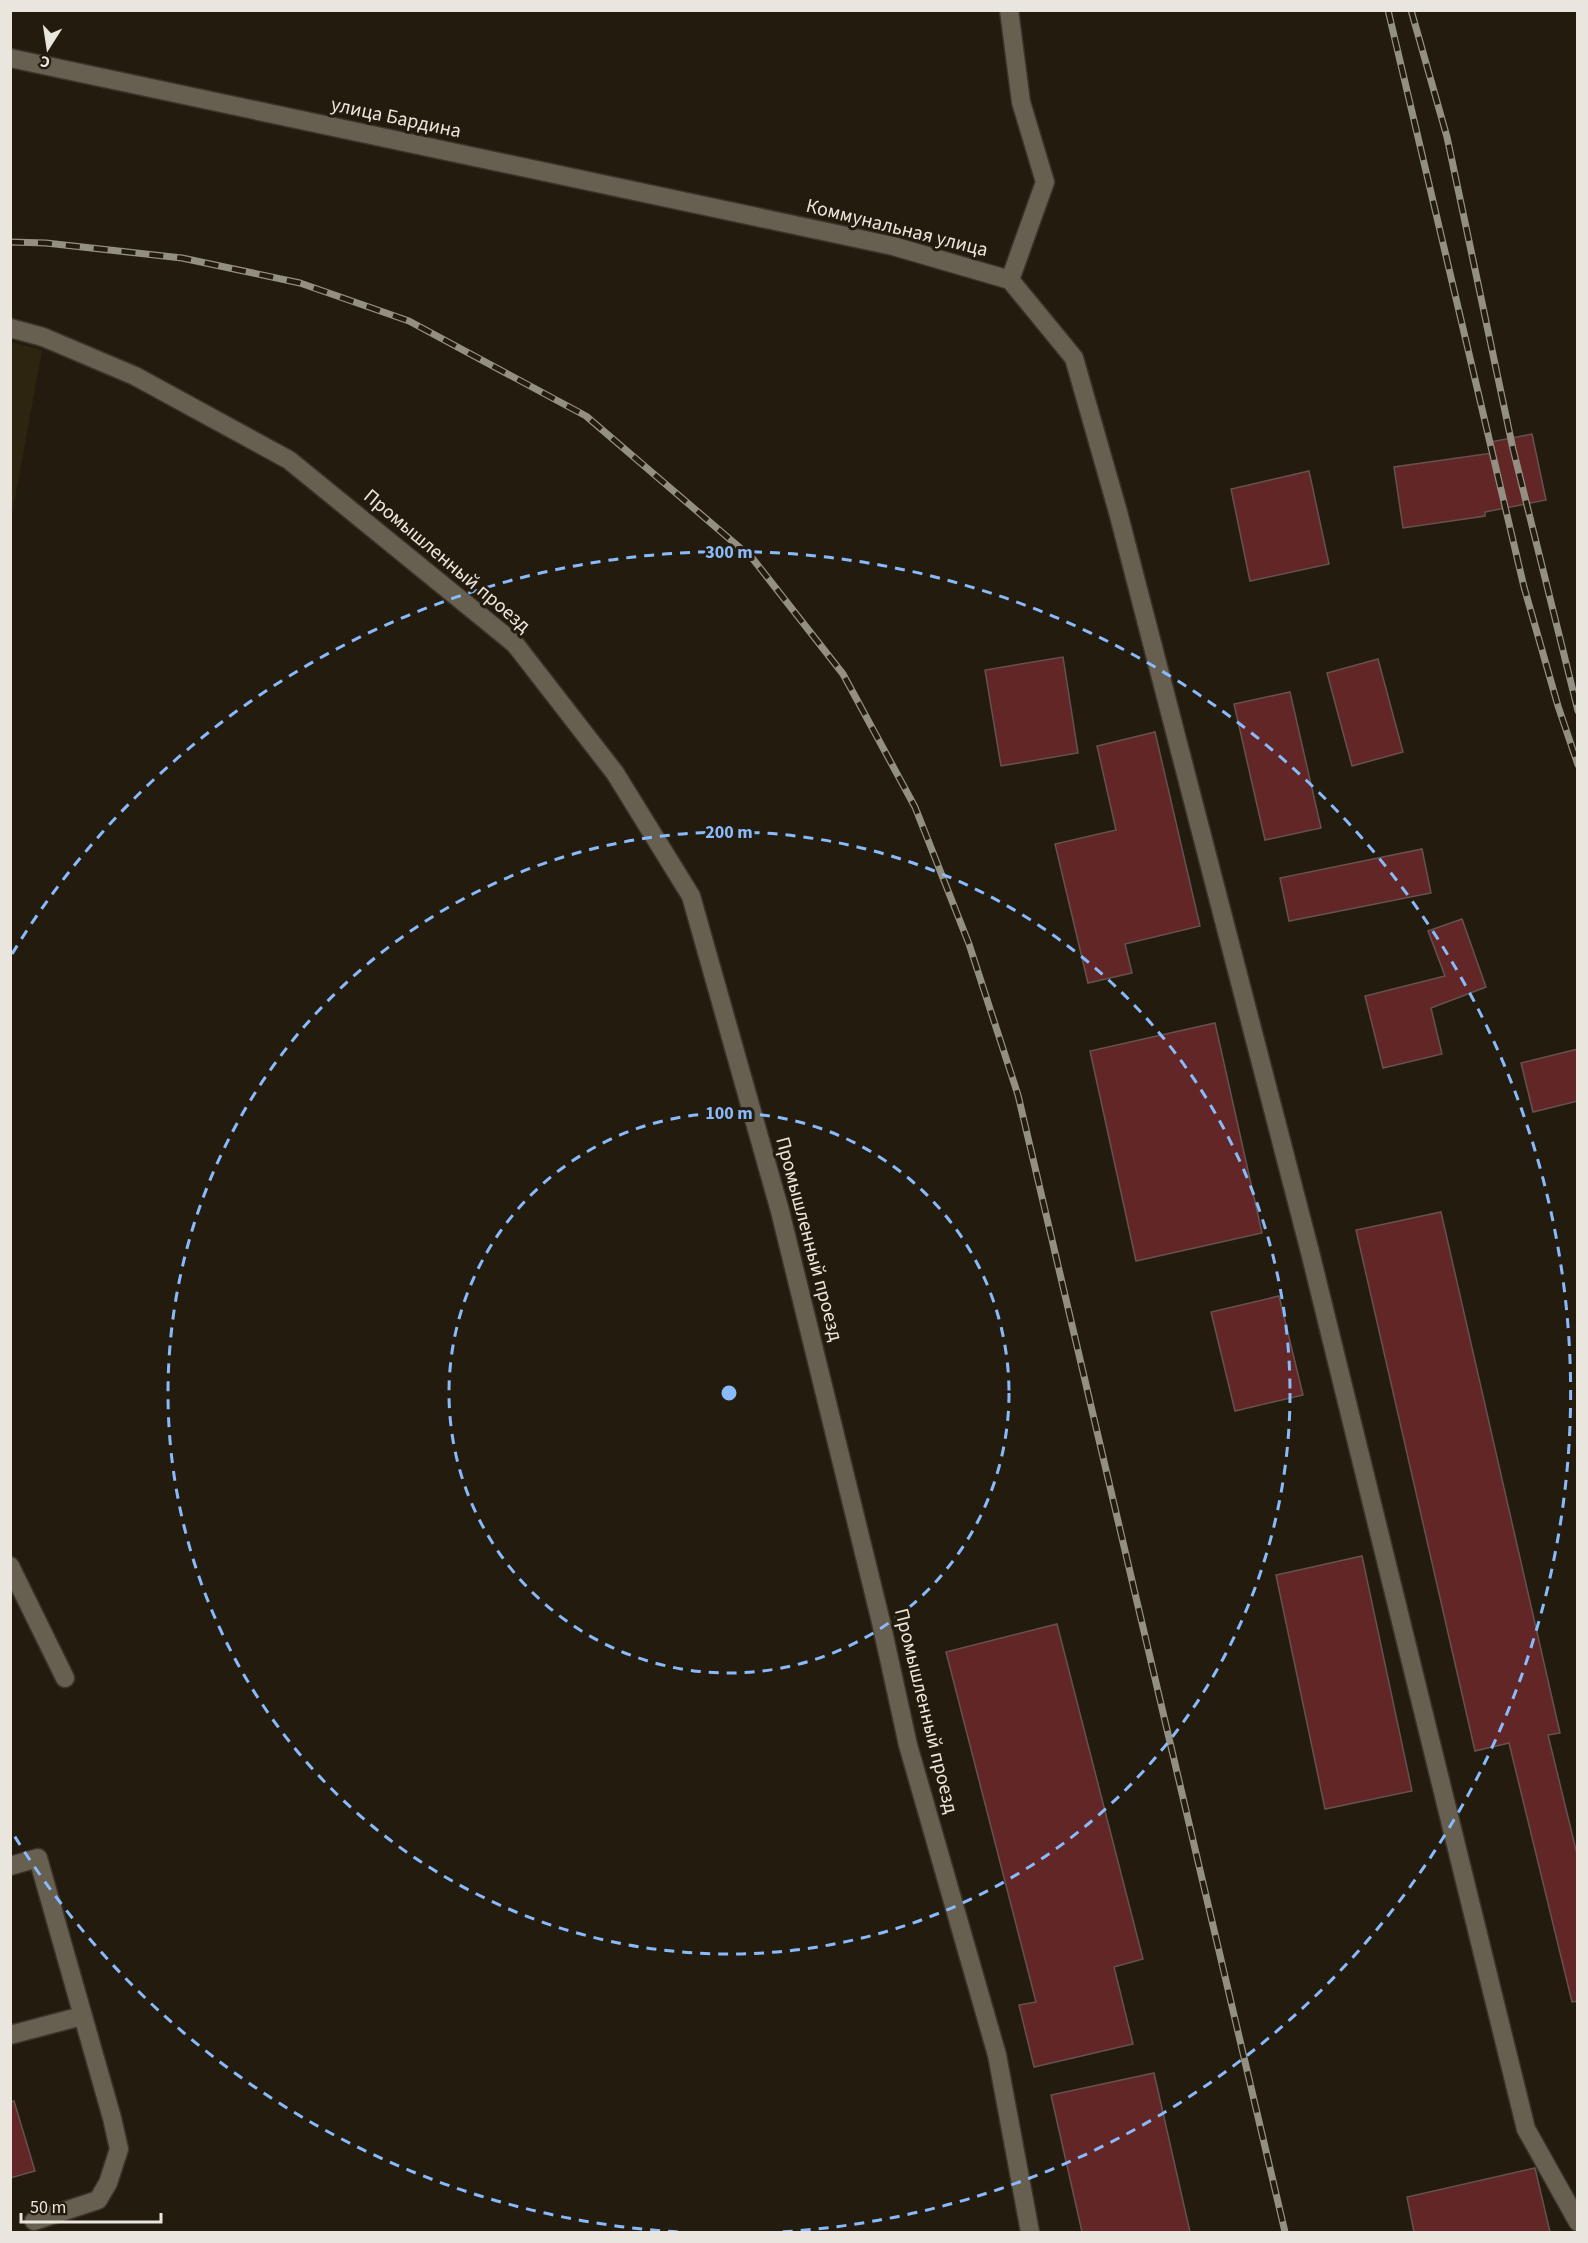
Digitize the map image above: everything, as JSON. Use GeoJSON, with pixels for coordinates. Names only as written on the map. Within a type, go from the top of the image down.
{"type":"FeatureCollection","features":[{"type":"Feature","properties":{"kind":"street"},"geometry":{"type":"LineString","coordinates":[[1009,10],[1021,102],[1045,182],[1010,280],[1074,358],[1118,512],[1310,1252],[1526,2129],[1578,2222]]}},
{"type":"Feature","properties":{"kind":"street","name":"улица Бардина"},"geometry":{"type":"LineString","coordinates":[[10,58],[773,221]]}},
{"type":"Feature","properties":{"kind":"street","name":"Коммунальная улица"},"geometry":{"type":"LineString","coordinates":[[773,221],[893,246],[1010,280]]}},
{"type":"Feature","properties":{"kind":"street","name":"Промышленный проезд"},"geometry":{"type":"LineString","coordinates":[[10,328],[43,337],[135,376],[289,460],[515,644],[615,773],[690,896],[780,1210],[881,1622],[908,1745],[997,2055],[1030,2232]]}},
{"type":"Feature","properties":{"kind":"street"},"geometry":{"type":"LineString","coordinates":[[10,1566],[65,1678]]}},
{"type":"Feature","properties":{"kind":"street"},"geometry":{"type":"LineString","coordinates":[[10,1866],[38,1858],[119,2149],[108,2183],[98,2200],[34,2221]]}},
{"type":"Feature","properties":{"kind":"street"},"geometry":{"type":"LineString","coordinates":[[10,2036],[82,2016]]}},
{"type":"Feature","properties":{"kind":"shaded area"},"geometry":{"type":"Polygon","coordinates":[[[10,342],[42,350],[11,520],[10,342]]]}},
{"type":"Feature","properties":{"kind":"building"},"geometry":{"type":"Polygon","coordinates":[[[1532,434],[1546,500],[1485,512],[1485,516],[1403,528],[1394,467],[1493,453],[1490,442],[1532,434]]]}},
{"type":"Feature","properties":{"kind":"building"},"geometry":{"type":"Polygon","coordinates":[[[1309,471],[1329,564],[1250,581],[1231,489],[1309,471]]]}},
{"type":"Feature","properties":{"kind":"building"},"geometry":{"type":"Polygon","coordinates":[[[1063,657],[1078,753],[1001,766],[985,670],[1063,657]]]}},
{"type":"Feature","properties":{"kind":"building"},"geometry":{"type":"Polygon","coordinates":[[[1378,659],[1403,752],[1352,766],[1327,673],[1378,659]]]}},
{"type":"Feature","properties":{"kind":"building"},"geometry":{"type":"Polygon","coordinates":[[[1290,692],[1321,828],[1265,840],[1234,704],[1290,692]]]}},
{"type":"Feature","properties":{"kind":"building"},"geometry":{"type":"Polygon","coordinates":[[[1155,732],[1200,926],[1125,944],[1132,973],[1088,983],[1055,844],[1116,830],[1097,746],[1155,732]]]}},
{"type":"Feature","properties":{"kind":"building"},"geometry":{"type":"Polygon","coordinates":[[[1422,849],[1431,893],[1289,921],[1280,878],[1422,849]]]}},
{"type":"Feature","properties":{"kind":"building"},"geometry":{"type":"Polygon","coordinates":[[[1462,919],[1486,987],[1431,1008],[1442,1054],[1383,1068],[1365,996],[1445,976],[1428,931],[1462,919]]]}},
{"type":"Feature","properties":{"kind":"building"},"geometry":{"type":"Polygon","coordinates":[[[1215,1023],[1262,1233],[1136,1261],[1090,1051],[1215,1023]]]}},
{"type":"Feature","properties":{"kind":"building"},"geometry":{"type":"Polygon","coordinates":[[[1578,1049],[1578,1101],[1533,1112],[1521,1063],[1578,1049]]]}},
{"type":"Feature","properties":{"kind":"building"},"geometry":{"type":"Polygon","coordinates":[[[1441,1212],[1560,1733],[1548,1735],[1578,1858],[1578,2001],[1572,2002],[1509,1743],[1475,1751],[1356,1230],[1441,1212]]]}},
{"type":"Feature","properties":{"kind":"building"},"geometry":{"type":"Polygon","coordinates":[[[1279,1296],[1303,1395],[1235,1411],[1211,1312],[1279,1296]]]}},
{"type":"Feature","properties":{"kind":"building"},"geometry":{"type":"Polygon","coordinates":[[[1362,1556],[1412,1791],[1325,1809],[1276,1575],[1362,1556]]]}},
{"type":"Feature","properties":{"kind":"building"},"geometry":{"type":"Polygon","coordinates":[[[1057,1624],[1143,1959],[1114,1967],[1133,2044],[1034,2067],[1019,2005],[1036,2002],[946,1652],[1057,1624]]]}},
{"type":"Feature","properties":{"kind":"building"},"geometry":{"type":"Polygon","coordinates":[[[1154,2073],[1190,2232],[1082,2232],[1051,2095],[1154,2073]]]}},
{"type":"Feature","properties":{"kind":"building"},"geometry":{"type":"Polygon","coordinates":[[[14,2101],[35,2171],[10,2178],[10,2102],[14,2101]]]}},
{"type":"Feature","properties":{"kind":"building"},"geometry":{"type":"Polygon","coordinates":[[[1535,2168],[1550,2232],[1414,2232],[1407,2197],[1535,2168]]]}},
{"type":"Feature","properties":{"kind":"railway"},"geometry":{"type":"LineString","coordinates":[[1388,10],[1524,587],[1558,706],[1578,765]]}},
{"type":"Feature","properties":{"kind":"railway"},"geometry":{"type":"LineString","coordinates":[[1411,10],[1447,137],[1513,449],[1578,711]]}},
{"type":"Feature","properties":{"kind":"railway"},"geometry":{"type":"LineString","coordinates":[[10,242],[46,243],[182,258],[300,283],[409,321],[586,416],[753,559],[843,674],[915,807],[969,944],[1018,1095],[1285,2232]]}}]}
